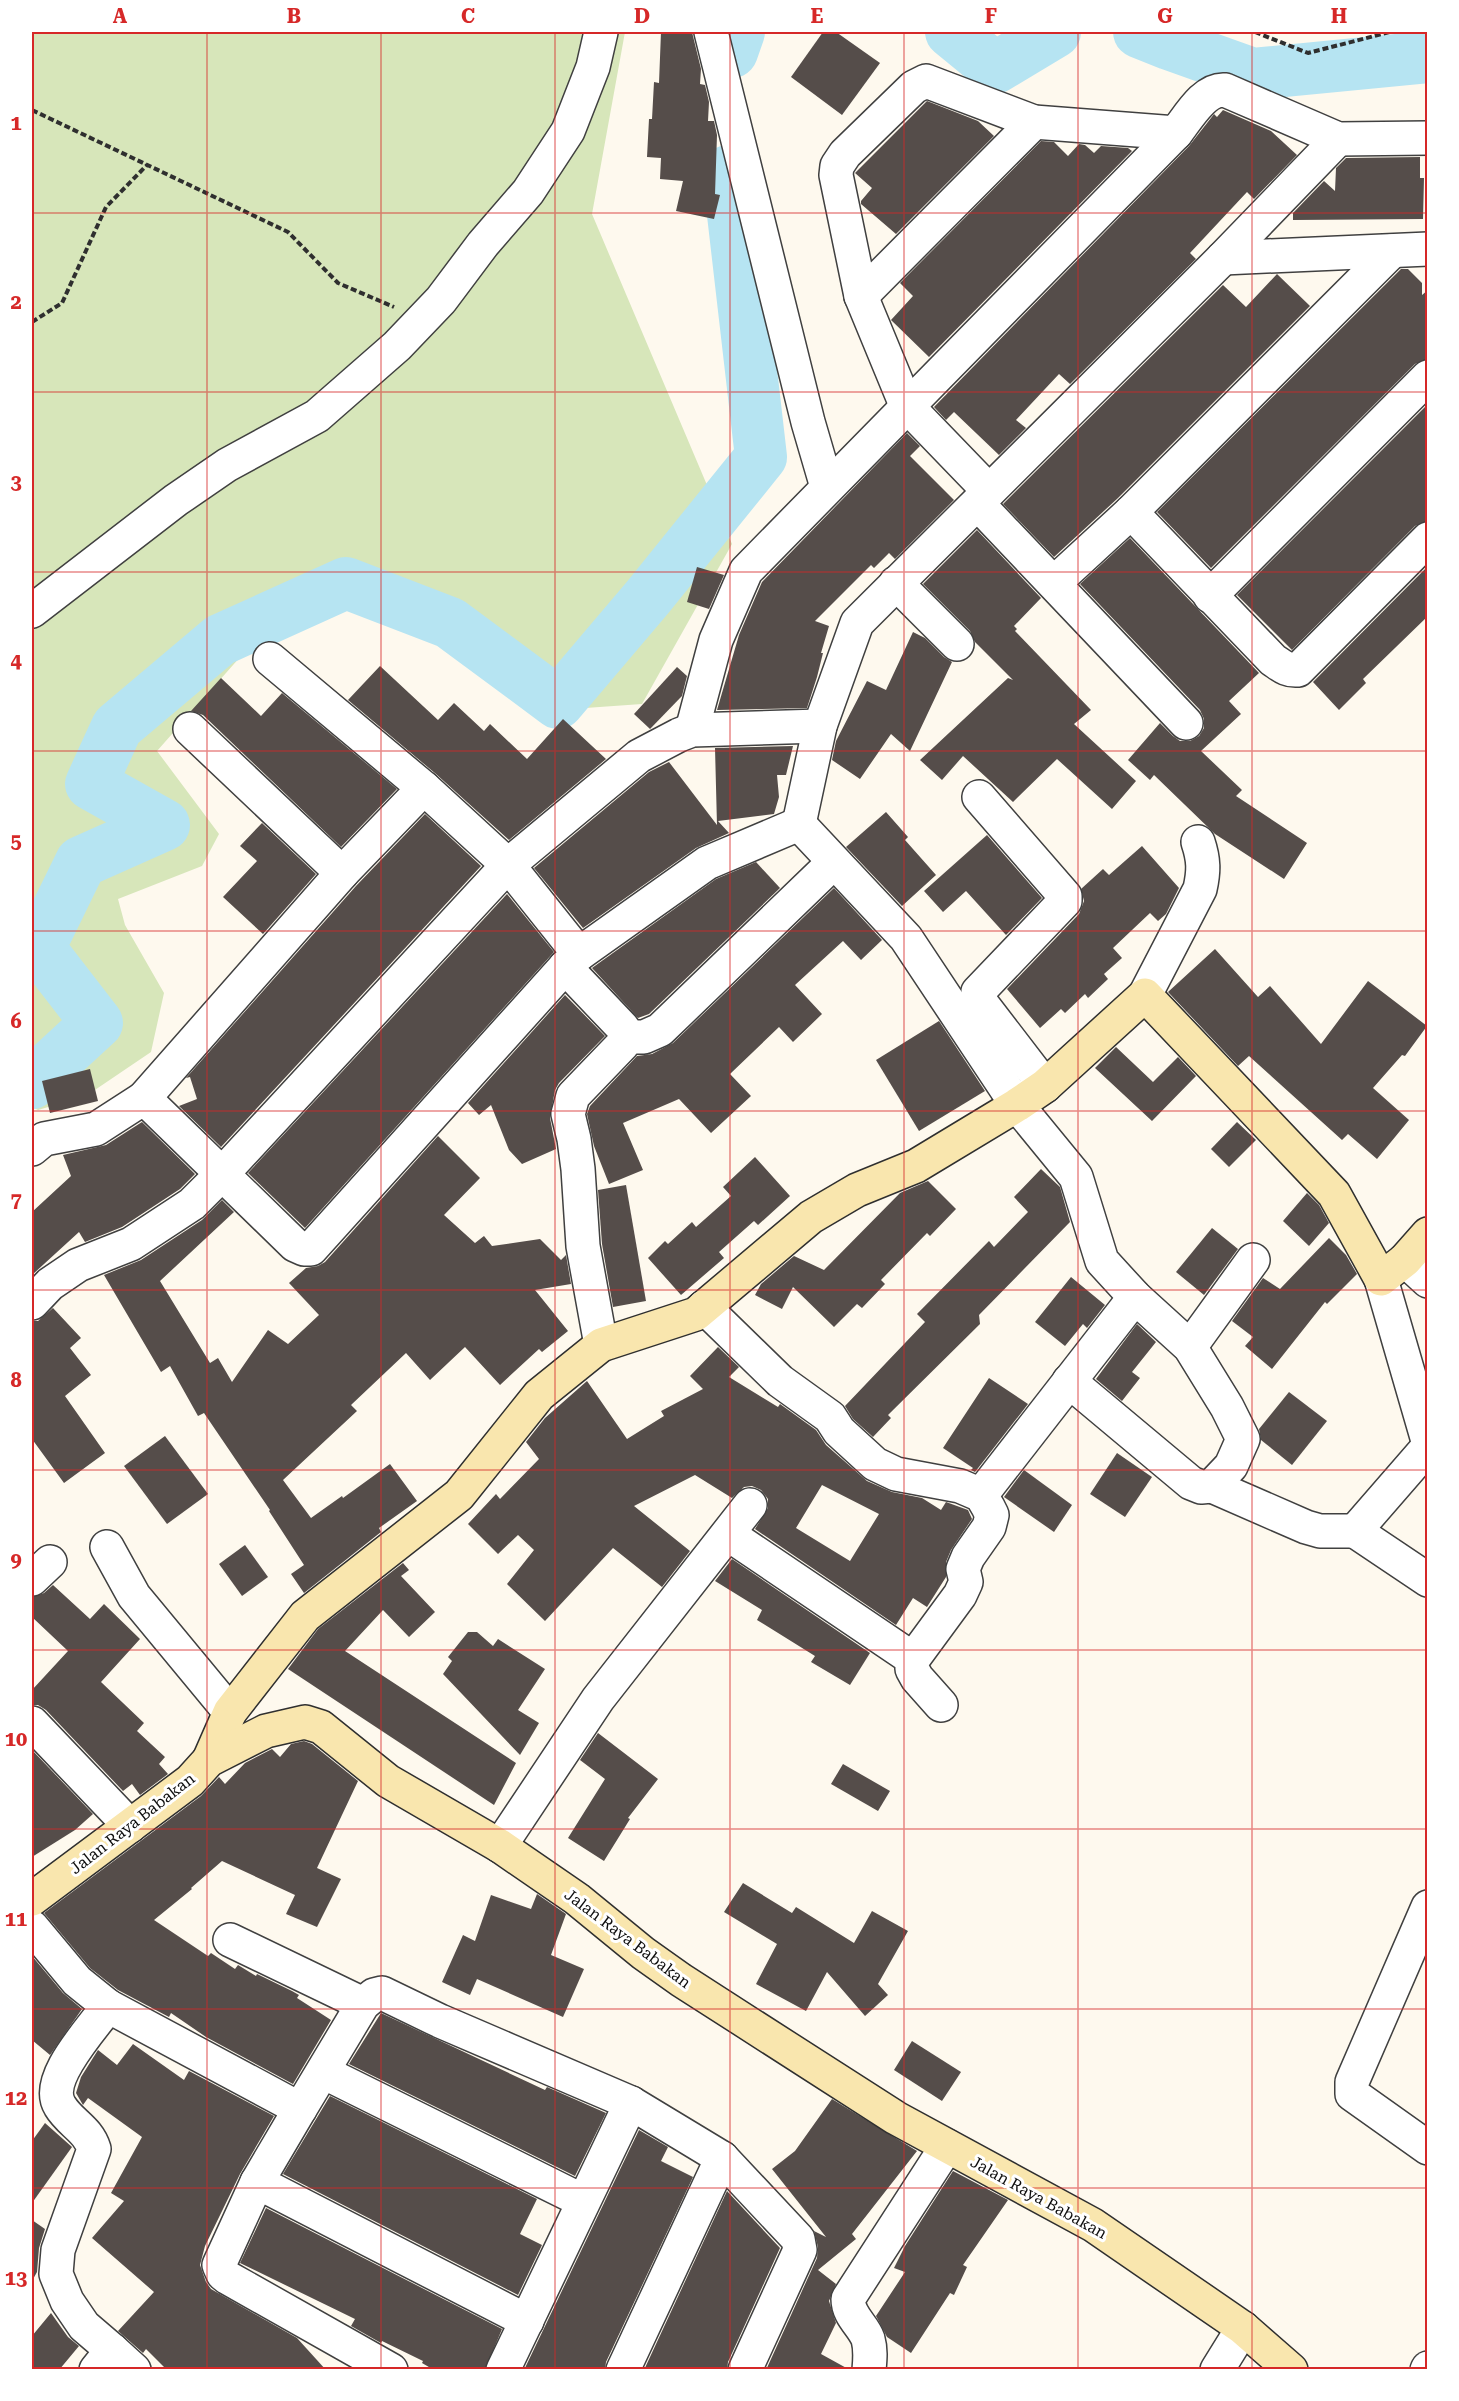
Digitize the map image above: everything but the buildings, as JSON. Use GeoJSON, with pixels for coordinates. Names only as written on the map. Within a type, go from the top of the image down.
{"type":"FeatureCollection","features":[{"type":"Feature","properties":{"kind":"street"},"geometry":{"type":"LineString","coordinates":[[32,610],[176,500],[227,465],[317,416],[397,346],[423,320],[483,244],[528,192],[568,131],[593,67],[601,32]]}},
{"type":"Feature","properties":{"kind":"street"},"geometry":{"type":"LineString","coordinates":[[711,32],[808,422],[827,487]]}},
{"type":"Feature","properties":{"kind":"street"},"geometry":{"type":"LineString","coordinates":[[1176,132],[1034,122],[926,81],[914,87],[844,154],[837,166],[836,175],[861,296],[906,405],[1054,583],[1186,723]]}},
{"type":"Feature","properties":{"kind":"street"},"geometry":{"type":"LineString","coordinates":[[692,730],[716,640],[746,571],[906,405],[1176,132],[1209,94],[1216,89],[1225,90],[1338,139],[1428,138]]}},
{"type":"Feature","properties":{"kind":"street"},"geometry":{"type":"LineString","coordinates":[[861,296],[1034,122]]}},
{"type":"Feature","properties":{"kind":"street"},"geometry":{"type":"LineString","coordinates":[[799,824],[820,726],[857,623],[1223,258],[1338,139]]}},
{"type":"Feature","properties":{"kind":"street"},"geometry":{"type":"LineString","coordinates":[[1223,258],[1428,249]]}},
{"type":"Feature","properties":{"kind":"street"},"geometry":{"type":"LineString","coordinates":[[1054,583],[1131,512],[1392,251]]}},
{"type":"Feature","properties":{"kind":"street"},"geometry":{"type":"LineString","coordinates":[[1210,596],[1428,377]]}},
{"type":"Feature","properties":{"kind":"street"},"geometry":{"type":"LineString","coordinates":[[1131,512],[1210,596],[1273,660],[1285,669],[1298,670],[1428,539]]}},
{"type":"Feature","properties":{"kind":"street"},"geometry":{"type":"LineString","coordinates":[[896,583],[957,644]]}},
{"type":"Feature","properties":{"kind":"street"},"geometry":{"type":"LineString","coordinates":[[270,659],[424,788],[508,865],[572,961],[623,1028],[625,1037],[623,1044],[573,1096],[567,1114],[577,1159],[583,1246],[601,1345]]}},
{"type":"Feature","properties":{"kind":"street"},"geometry":{"type":"LineString","coordinates":[[32,1303],[50,1284],[78,1265],[131,1244],[192,1204],[508,865],[639,756],[692,730],[820,726]]}},
{"type":"Feature","properties":{"kind":"street"},"geometry":{"type":"LineString","coordinates":[[190,729],[342,873]]}},
{"type":"Feature","properties":{"kind":"street"},"geometry":{"type":"LineString","coordinates":[[36,1140],[96,1129],[144,1098],[342,873],[424,788]]}},
{"type":"Feature","properties":{"kind":"street"},"geometry":{"type":"LineString","coordinates":[[979,797],[1066,898],[978,992],[979,1000],[1045,1086]]}},
{"type":"Feature","properties":{"kind":"street"},"geometry":{"type":"LineString","coordinates":[[799,824],[906,938],[1017,1106],[1076,1177],[1102,1261],[1135,1296],[1190,1347],[1227,1407],[1243,1439],[1232,1466],[1212,1486]]}},
{"type":"Feature","properties":{"kind":"street"},"geometry":{"type":"LineString","coordinates":[[144,1098],[295,1245],[311,1249],[572,961],[707,863],[799,824]]}},
{"type":"Feature","properties":{"kind":"street"},"geometry":{"type":"LineString","coordinates":[[209,1760],[230,1712],[305,1616],[459,1495],[539,1395],[601,1345],[696,1314],[812,1216],[857,1190],[916,1167],[1017,1106],[1045,1086],[1145,995],[1200,889],[1204,860],[1198,842]]}},
{"type":"Feature","properties":{"kind":"street"},"geometry":{"type":"LineString","coordinates":[[625,1037],[644,1037],[660,1030],[834,862]]}},
{"type":"Feature","properties":{"kind":"street"},"geometry":{"type":"LineString","coordinates":[[1145,995],[1334,1194],[1404,1273],[1428,1441]]}},
{"type":"Feature","properties":{"kind":"street"},"geometry":{"type":"LineString","coordinates":[[1404,1273],[1428,1234]]}},
{"type":"Feature","properties":{"kind":"street"},"geometry":{"type":"LineString","coordinates":[[1190,1347],[1253,1260]]}},
{"type":"Feature","properties":{"kind":"street"},"geometry":{"type":"LineString","coordinates":[[981,1495],[1135,1296]]}},
{"type":"Feature","properties":{"kind":"street"},"geometry":{"type":"LineString","coordinates":[[704,1307],[780,1382],[830,1417],[839,1431],[875,1464],[896,1474],[949,1482],[981,1495],[992,1515],[989,1527],[980,1544],[968,1557],[963,1569],[966,1582],[960,1595],[913,1659],[912,1669],[917,1678],[941,1705]]}},
{"type":"Feature","properties":{"kind":"street"},"geometry":{"type":"LineString","coordinates":[[1069,1381],[1191,1483],[1201,1488],[1212,1486],[1306,1527],[1320,1531],[1355,1531],[1428,1580]]}},
{"type":"Feature","properties":{"kind":"street"},"geometry":{"type":"LineString","coordinates":[[1355,1531],[1428,1447]]}},
{"type":"Feature","properties":{"kind":"street"},"geometry":{"type":"LineString","coordinates":[[500,1846],[598,1699],[750,1505]]}},
{"type":"Feature","properties":{"kind":"street"},"geometry":{"type":"LineString","coordinates":[[728,1534],[913,1659]]}},
{"type":"Feature","properties":{"kind":"street"},"geometry":{"type":"LineString","coordinates":[[107,1547],[134,1596],[230,1712]]}},
{"type":"Feature","properties":{"kind":"street","name":"Jalan Raya Babakan"},"geometry":{"type":"LineString","coordinates":[[32,1899],[190,1781],[209,1760],[266,1731],[305,1722],[321,1727],[388,1780],[500,1846],[577,1899],[642,1953],[681,1980],[896,2118],[1093,2225],[1243,2328],[1290,2370]]}},
{"type":"Feature","properties":{"kind":"street"},"geometry":{"type":"LineString","coordinates":[[32,1723],[130,1826]]}},
{"type":"Feature","properties":{"kind":"street"},"geometry":{"type":"LineString","coordinates":[[1428,1907],[1352,2082],[1352,2094],[1428,2148]]}},
{"type":"Feature","properties":{"kind":"street"},"geometry":{"type":"LineString","coordinates":[[32,1927],[77,1981],[108,2006],[300,2109]]}},
{"type":"Feature","properties":{"kind":"street"},"geometry":{"type":"LineString","coordinates":[[230,1940],[363,2004]]}},
{"type":"Feature","properties":{"kind":"street"},"geometry":{"type":"LineString","coordinates":[[391,2370],[223,2274],[219,2265],[257,2182],[300,2109],[363,2004],[374,1995],[382,1993],[440,2021],[631,2103],[722,2158],[798,2239],[800,2245],[800,2250],[745,2370]]}},
{"type":"Feature","properties":{"kind":"street"},"geometry":{"type":"LineString","coordinates":[[108,2006],[61,2072],[55,2090],[59,2105],[87,2133],[94,2149],[58,2250],[56,2274],[67,2301],[114,2363]]}},
{"type":"Feature","properties":{"kind":"street"},"geometry":{"type":"LineString","coordinates":[[323,2072],[583,2201]]}},
{"type":"Feature","properties":{"kind":"street"},"geometry":{"type":"LineString","coordinates":[[503,2370],[631,2103]]}},
{"type":"Feature","properties":{"kind":"street"},"geometry":{"type":"LineString","coordinates":[[869,2370],[871,2354],[868,2337],[848,2307],[848,2300],[947,2146]]}},
{"type":"Feature","properties":{"kind":"street"},"geometry":{"type":"LineString","coordinates":[[623,2370],[722,2158]]}},
{"type":"Feature","properties":{"kind":"street"},"geometry":{"type":"LineString","coordinates":[[257,2182],[527,2321]]}},
{"type":"Feature","properties":{"kind":"street"},"geometry":{"type":"LineString","coordinates":[[1217,2370],[1243,2328]]}},
{"type":"Feature","properties":{"kind":"path"},"geometry":{"type":"LineString","coordinates":[[1255,32],[1308,52],[1390,32]]}},
{"type":"Feature","properties":{"kind":"path"},"geometry":{"type":"LineString","coordinates":[[32,110],[288,232],[338,283],[423,320]]}},
{"type":"Feature","properties":{"kind":"path"},"geometry":{"type":"LineString","coordinates":[[32,322],[62,303],[106,207],[147,165]]}},
{"type":"Feature","properties":{"kind":"green space"},"geometry":{"type":"Polygon","coordinates":[[[32,32],[625,32],[592,214],[732,544],[642,704],[543,711],[468,656],[359,602],[241,656],[157,751],[219,834],[202,866],[118,899],[125,925],[164,993],[151,1052],[86,1096],[38,1110],[32,1107],[32,32]]]}},
{"type":"Feature","properties":{"kind":"waterway"},"geometry":{"type":"LineString","coordinates":[[732,52],[739,32]]}},
{"type":"Feature","properties":{"kind":"waterway"},"geometry":{"type":"LineString","coordinates":[[951,32],[995,68],[1055,32]]}},
{"type":"Feature","properties":{"kind":"waterway"},"geometry":{"type":"LineString","coordinates":[[1139,32],[1253,74],[1428,57]]}},
{"type":"Feature","properties":{"kind":"waterway"},"geometry":{"type":"LineString","coordinates":[[32,1083],[97,1023],[39,948],[81,862],[164,825],[91,784],[117,727],[220,640],[346,583],[450,623],[558,703],[648,597],[761,457],[728,171]]}}]}
